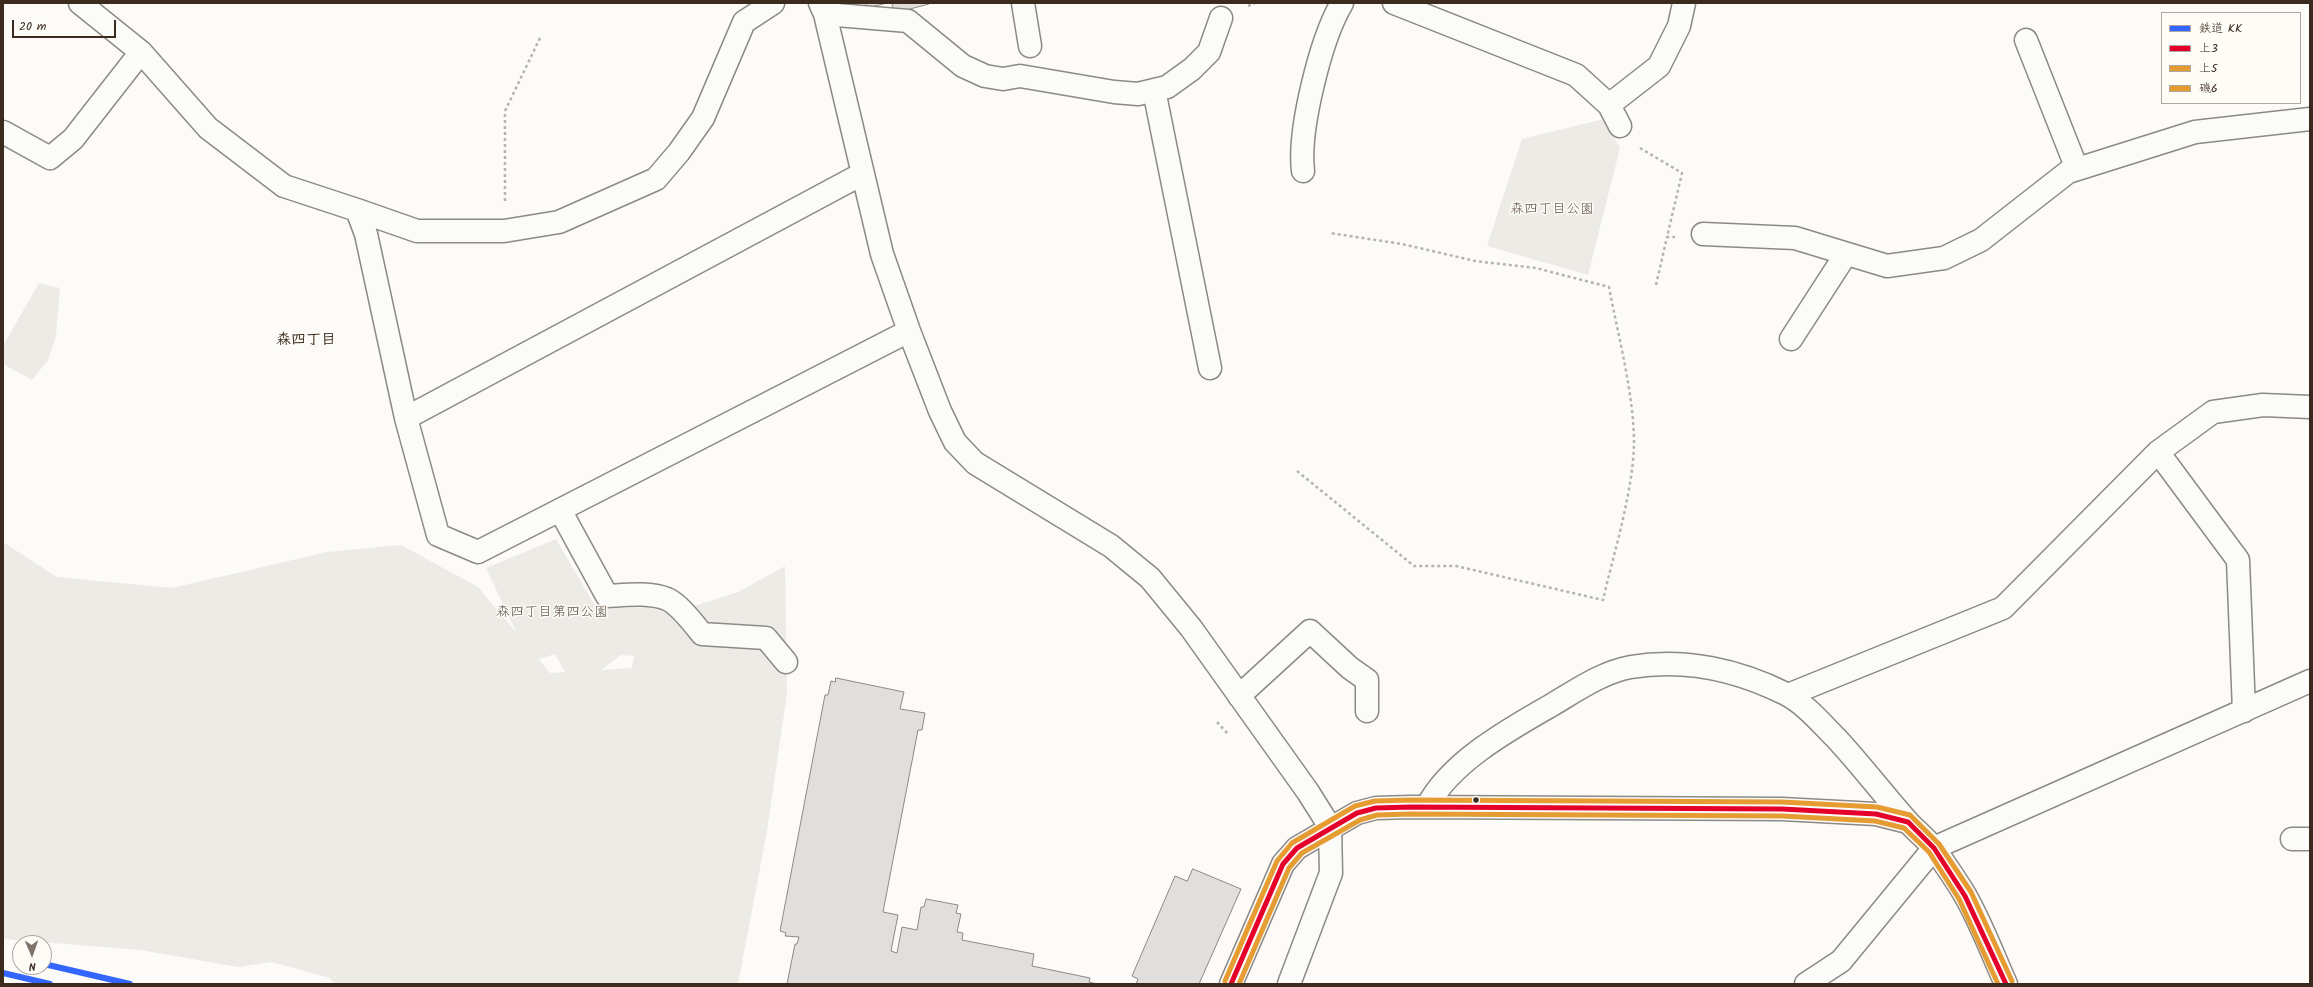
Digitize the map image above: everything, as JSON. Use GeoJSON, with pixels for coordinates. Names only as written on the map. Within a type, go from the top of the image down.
{"type":"FeatureCollection","features":[{"type":"Feature","properties":{"kind":"street"},"geometry":{"type":"LineString","coordinates":[[80,3],[141,52],[208,128],[284,186],[417,231],[504,231],[559,222],[656,178],[679,152],[703,118],[744,22],[772,3]]}},
{"type":"Feature","properties":{"kind":"street"},"geometry":{"type":"LineString","coordinates":[[1023,3],[1030,46]]}},
{"type":"Feature","properties":{"kind":"street"},"geometry":{"type":"LineString","coordinates":[[1303,171],[1301,156],[1313,88],[1334,16],[1342,3]]}},
{"type":"Feature","properties":{"kind":"street"},"geometry":{"type":"LineString","coordinates":[[1394,3],[1576,75],[1609,105],[1620,126]]}},
{"type":"Feature","properties":{"kind":"street"},"geometry":{"type":"LineString","coordinates":[[1609,105],[1659,66],[1679,26],[1684,3]]}},
{"type":"Feature","properties":{"kind":"street"},"geometry":{"type":"LineString","coordinates":[[1221,18],[1209,52],[1192,69],[1167,87],[1138,94],[1114,92],[1020,76],[1003,79],[985,76],[963,66],[908,21],[822,9],[882,254],[909,331],[940,411],[955,442],[975,463],[1111,546],[1150,578],[1173,605],[1239,696],[1308,792],[1330,827],[1331,873],[1289,984]]}},
{"type":"Feature","properties":{"kind":"street"},"geometry":{"type":"LineString","coordinates":[[2026,40],[2077,169]]}},
{"type":"Feature","properties":{"kind":"street"},"geometry":{"type":"LineString","coordinates":[[3,132],[50,158],[74,139],[141,52]]}},
{"type":"Feature","properties":{"kind":"street"},"geometry":{"type":"LineString","coordinates":[[1154,90],[1210,368]]}},
{"type":"Feature","properties":{"kind":"street"},"geometry":{"type":"LineString","coordinates":[[1703,234],[1795,238],[1887,266],[1944,258],[1981,240],[2068,172],[2195,132],[2310,119]]}},
{"type":"Feature","properties":{"kind":"street"},"geometry":{"type":"LineString","coordinates":[[406,418],[862,174]]}},
{"type":"Feature","properties":{"kind":"street"},"geometry":{"type":"LineString","coordinates":[[357,210],[366,234],[406,418],[438,535],[478,552],[909,331]]}},
{"type":"Feature","properties":{"kind":"street"},"geometry":{"type":"LineString","coordinates":[[1791,339],[1846,254]]}},
{"type":"Feature","properties":{"kind":"street"},"geometry":{"type":"LineString","coordinates":[[1788,695],[2003,608],[2158,452],[2213,412],[2263,405],[2310,407]]}},
{"type":"Feature","properties":{"kind":"street"},"geometry":{"type":"LineString","coordinates":[[2158,452],[2238,560],[2244,711]]}},
{"type":"Feature","properties":{"kind":"street"},"geometry":{"type":"LineString","coordinates":[[560,510],[607,596],[640,595],[667,600],[690,619],[702,634],[766,638],[786,662]]}},
{"type":"Feature","properties":{"kind":"street"},"geometry":{"type":"LineString","coordinates":[[1239,696],[1310,631],[1350,668],[1367,680],[1367,711]]}},
{"type":"Feature","properties":{"kind":"street"},"geometry":{"type":"LineString","coordinates":[[1427,807],[1432,796],[1447,779],[1480,751],[1560,700],[1603,677],[1629,667],[1658,665],[1707,666],[1736,673],[1788,695],[1821,722],[1882,789],[1908,822],[1934,848],[1965,896],[2006,984]]}},
{"type":"Feature","properties":{"kind":"street"},"geometry":{"type":"LineString","coordinates":[[1806,984],[1841,961],[1934,848],[2310,681]]}},
{"type":"Feature","properties":{"kind":"street"},"geometry":{"type":"LineString","coordinates":[[1231,984],[1283,864],[1297,848],[1330,827],[1357,813],[1376,808],[1427,807],[1789,810],[1876,814],[1908,822]]}},
{"type":"Feature","properties":{"kind":"path"},"geometry":{"type":"LineString","coordinates":[[504,231],[505,111],[540,38]]}},
{"type":"Feature","properties":{"kind":"path"},"geometry":{"type":"LineString","coordinates":[[1620,126],[1631,142],[1682,173],[1656,285]]}},
{"type":"Feature","properties":{"kind":"path"},"geometry":{"type":"LineString","coordinates":[[1297,471],[1414,566],[1456,566],[1603,600],[1628,488],[1634,444],[1633,420],[1609,287],[1536,268],[1475,261],[1402,244],[1330,234]]}},
{"type":"Feature","properties":{"kind":"path"},"geometry":{"type":"LineString","coordinates":[[1667,237],[1703,234]]}},
{"type":"Feature","properties":{"kind":"green space","name":"森四丁目公園"},"geometry":{"type":"Polygon","coordinates":[[[1604,119],[1620,148],[1588,275],[1487,246],[1522,139],[1604,119]]]}},
{"type":"Feature","properties":{"kind":"green space"},"geometry":{"type":"Polygon","coordinates":[[[39,283],[60,288],[56,336],[48,360],[32,380],[3,364],[3,346],[39,283]]]}},
{"type":"Feature","properties":{"kind":"green space","name":"森四丁目第四公園"},"geometry":{"type":"Polygon","coordinates":[[[556,539],[597,609],[650,607],[669,614],[738,592],[785,566],[787,693],[767,831],[738,984],[334,984],[330,978],[272,962],[238,967],[140,950],[52,943],[52,935],[12,935],[12,940],[3,939],[3,542],[57,577],[172,588],[327,552],[401,545],[478,587],[516,632],[486,568],[556,539]],[[555,654],[539,659],[550,673],[565,672],[555,654]],[[621,655],[601,670],[632,668],[634,656],[621,655]]]}},
{"type":"Feature","properties":{"kind":"building"},"geometry":{"type":"Polygon","coordinates":[[[866,3],[887,3],[867,8],[866,3]]]}},
{"type":"Feature","properties":{"kind":"building"},"geometry":{"type":"Polygon","coordinates":[[[892,3],[929,3],[929,4],[895,13],[892,3]]]}},
{"type":"Feature","properties":{"kind":"building"},"geometry":{"type":"Polygon","coordinates":[[[836,678],[904,692],[900,709],[925,713],[922,730],[918,730],[883,912],[898,915],[891,951],[897,953],[902,927],[917,930],[921,907],[924,907],[926,899],[958,905],[956,913],[961,914],[957,932],[963,933],[962,940],[1034,954],[1032,966],[1090,978],[1089,982],[1097,984],[787,984],[795,944],[797,944],[799,937],[785,936],[786,933],[780,931],[825,695],[828,695],[831,681],[835,682],[836,678]]]}},
{"type":"Feature","properties":{"kind":"building"},"geometry":{"type":"Polygon","coordinates":[[[1193,869],[1241,889],[1199,984],[1136,984],[1138,979],[1132,976],[1175,876],[1187,881],[1193,869]]]}},
{"type":"Feature","properties":{"kind":"rail line","name":"KK"},"geometry":{"type":"LineString","coordinates":[[52,966],[130,984]]}},
{"type":"Feature","properties":{"kind":"rail line","name":"KK"},"geometry":{"type":"LineString","coordinates":[[3,973],[50,984]]}},
{"type":"Feature","properties":{"kind":"transit line","name":"磯6"},"geometry":{"type":"LineString","coordinates":[[1225,981],[1277,861],[1292,843],[1355,806],[1375,801],[1411,800],[1782,802],[1877,807],[1910,815],[1939,844],[1971,892],[2012,981]]}},
{"type":"Feature","properties":{"kind":"transit line","name":"上3"},"geometry":{"type":"LineString","coordinates":[[1231,984],[1283,864],[1297,848],[1357,813],[1376,808],[1411,807],[1782,809],[1876,814],[1908,822],[1934,848],[1965,896],[2006,984]]}},
{"type":"Feature","properties":{"kind":"transit line","name":"上5"},"geometry":{"type":"LineString","coordinates":[[1239,984],[1289,868],[1302,853],[1360,820],[1377,815],[1411,814],[1782,816],[1875,821],[1904,828],[1929,852],[1959,899],[1998,984]]}},
{"type":"Feature","properties":{"kind":"district","name":"森四丁目"},"geometry":{"type":"Point","coordinates":[306,341]}}]}
